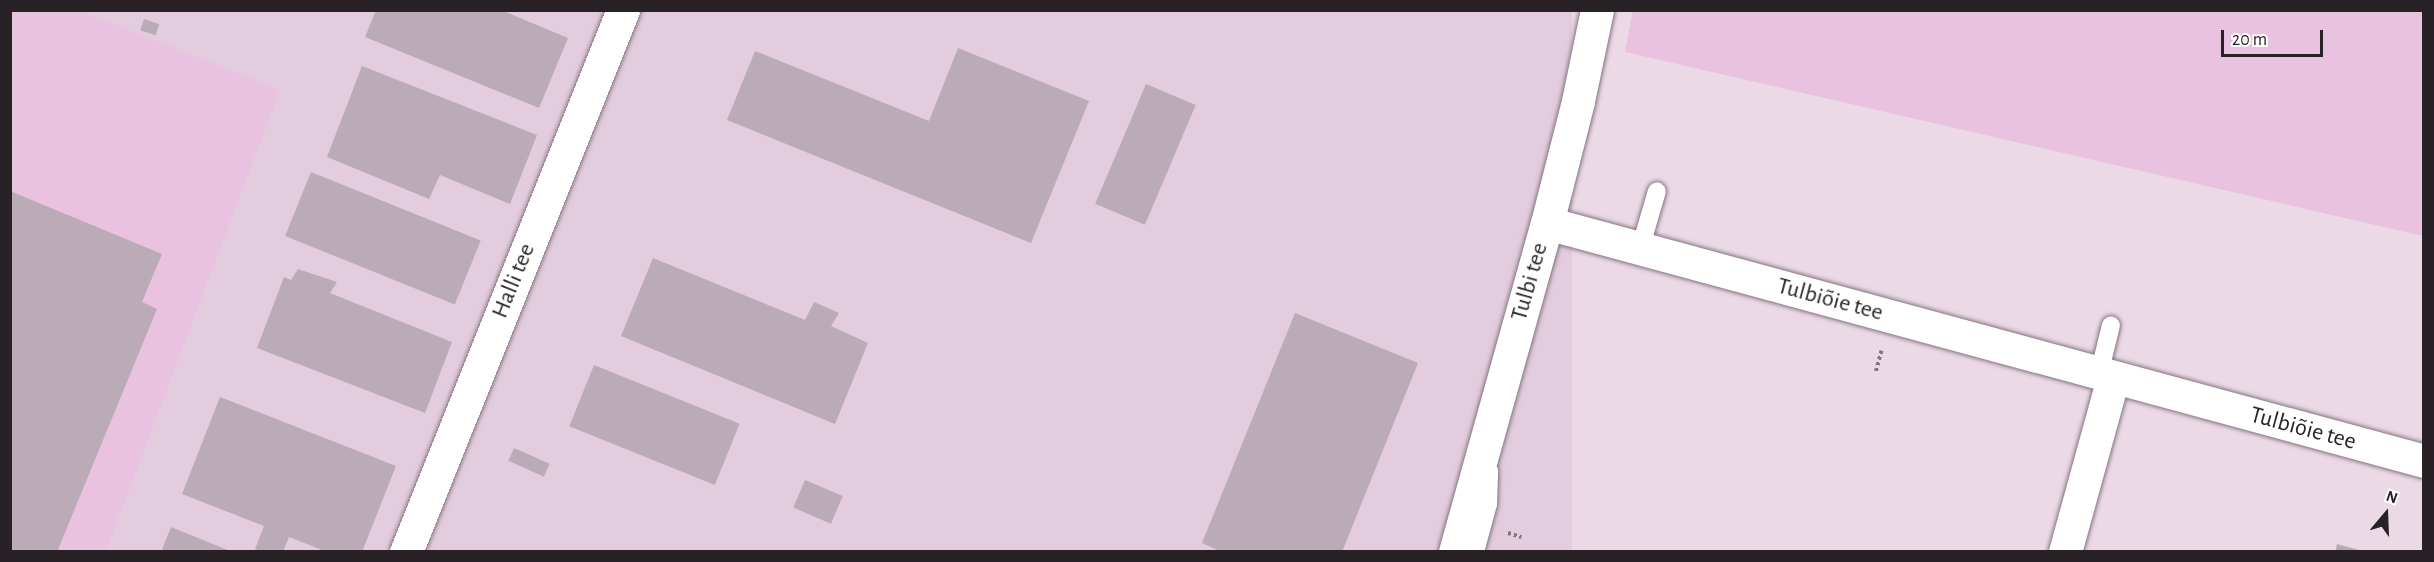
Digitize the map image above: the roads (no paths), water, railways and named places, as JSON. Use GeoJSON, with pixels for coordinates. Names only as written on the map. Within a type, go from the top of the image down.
{"type":"FeatureCollection","features":[{"type":"Feature","properties":{"kind":"street","name":"Halli tee"},"geometry":{"type":"LineString","coordinates":[[406,552],[623,10]]}},
{"type":"Feature","properties":{"kind":"street","name":"Tulbi tee"},"geometry":{"type":"LineString","coordinates":[[1455,552],[1547,223],[1598,10]]}},
{"type":"Feature","properties":{"kind":"street","name":"Tulbiõie tee"},"geometry":{"type":"LineString","coordinates":[[1547,223],[2424,461]]}},
{"type":"Feature","properties":{"kind":"street"},"geometry":{"type":"LineString","coordinates":[[2065,552],[2106,376]]}},
{"type":"Feature","properties":{"kind":"lane"},"geometry":{"type":"LineString","coordinates":[[1640,249],[1657,191]]}},
{"type":"Feature","properties":{"kind":"lane"},"geometry":{"type":"LineString","coordinates":[[2106,376],[2111,325]]}},
{"type":"Feature","properties":{"kind":"lane"},"geometry":{"type":"LineString","coordinates":[[1475,552],[1488,504],[1489,430]]}}]}
